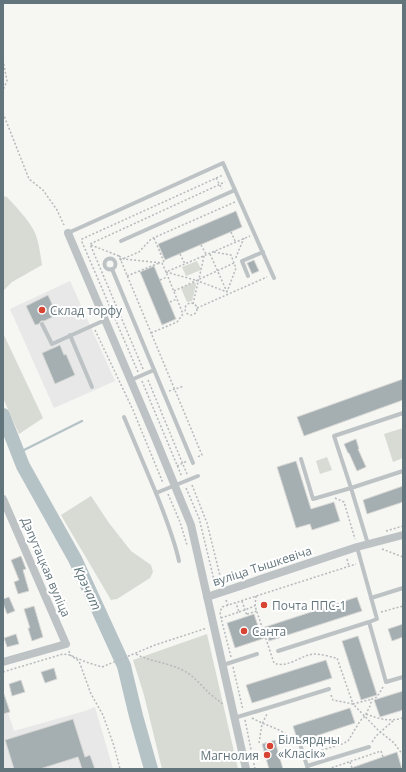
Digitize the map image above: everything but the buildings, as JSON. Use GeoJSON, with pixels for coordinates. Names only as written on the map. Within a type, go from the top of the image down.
{"type":"FeatureCollection","features":[{"type":"Feature","properties":{"kind":"street"},"geometry":{"type":"LineString","coordinates":[[68,234],[191,525],[207,597]]}},
{"type":"Feature","properties":{"kind":"street","name":"Дэпутацкая вуліца"},"geometry":{"type":"LineString","coordinates":[[3,499],[66,644]]}},
{"type":"Feature","properties":{"kind":"street","name":"вуліца Тышкевіча"},"geometry":{"type":"LineString","coordinates":[[246,769],[207,597],[356,543],[371,543],[403,535]]}},
{"type":"Feature","properties":{"kind":"street"},"geometry":{"type":"LineString","coordinates":[[3,662],[66,644]]}},
{"type":"Feature","properties":{"kind":"lane"},"geometry":{"type":"LineString","coordinates":[[68,234],[224,163],[230,180],[274,276]]}},
{"type":"Feature","properties":{"kind":"lane"},"geometry":{"type":"LineString","coordinates":[[121,241],[235,190]]}},
{"type":"Feature","properties":{"kind":"lane"},"geometry":{"type":"LineString","coordinates":[[248,276],[242,261],[263,252]]}},
{"type":"Feature","properties":{"kind":"lane"},"geometry":{"type":"LineString","coordinates":[[112,269],[192,461]]}},
{"type":"Feature","properties":{"kind":"lane"},"geometry":{"type":"LineString","coordinates":[[42,324],[52,344],[105,320]]}},
{"type":"Feature","properties":{"kind":"lane"},"geometry":{"type":"LineString","coordinates":[[70,335],[92,387]]}},
{"type":"Feature","properties":{"kind":"lane"},"geometry":{"type":"LineString","coordinates":[[131,380],[154,370]]}},
{"type":"Feature","properties":{"kind":"lane"},"geometry":{"type":"LineString","coordinates":[[371,543],[334,436],[403,412]]}},
{"type":"Feature","properties":{"kind":"lane"},"geometry":{"type":"LineString","coordinates":[[124,417],[167,519],[176,545],[179,561]]}},
{"type":"Feature","properties":{"kind":"lane"},"geometry":{"type":"LineString","coordinates":[[301,460],[313,499],[403,471]]}},
{"type":"Feature","properties":{"kind":"lane"},"geometry":{"type":"LineString","coordinates":[[156,493],[198,476]]}},
{"type":"Feature","properties":{"kind":"lane"},"geometry":{"type":"LineString","coordinates":[[278,651],[377,619],[356,543]]}},
{"type":"Feature","properties":{"kind":"lane"},"geometry":{"type":"LineString","coordinates":[[371,598],[403,588]]}},
{"type":"Feature","properties":{"kind":"lane"},"geometry":{"type":"LineString","coordinates":[[369,622],[386,682],[403,677]]}},
{"type":"Feature","properties":{"kind":"lane"},"geometry":{"type":"LineString","coordinates":[[222,665],[256,654]]}},
{"type":"Feature","properties":{"kind":"lane"},"geometry":{"type":"LineString","coordinates":[[234,718],[271,708],[329,689]]}},
{"type":"Feature","properties":{"kind":"lane"},"geometry":{"type":"LineString","coordinates":[[301,747],[307,767],[318,762],[369,747]]}},
{"type":"Feature","properties":{"kind":"path"},"geometry":{"type":"LineString","coordinates":[[3,60],[7,81],[3,90]]}},
{"type":"Feature","properties":{"kind":"path"},"geometry":{"type":"LineString","coordinates":[[3,113],[29,179],[43,190],[57,210],[68,234]]}},
{"type":"Feature","properties":{"kind":"path"},"geometry":{"type":"LineString","coordinates":[[220,578],[214,580],[199,518],[82,239],[228,173]]}},
{"type":"Feature","properties":{"kind":"path"},"geometry":{"type":"LineString","coordinates":[[91,245],[90,244],[230,180]]}},
{"type":"Feature","properties":{"kind":"path"},"geometry":{"type":"LineString","coordinates":[[120,260],[139,252],[153,238],[240,200]]}},
{"type":"Feature","properties":{"kind":"path"},"geometry":{"type":"LineString","coordinates":[[231,232],[236,242]]}},
{"type":"Feature","properties":{"kind":"path"},"geometry":{"type":"LineString","coordinates":[[166,272],[251,235]]}},
{"type":"Feature","properties":{"kind":"path"},"geometry":{"type":"LineString","coordinates":[[153,238],[164,262],[162,263],[183,314]]}},
{"type":"Feature","properties":{"kind":"path"},"geometry":{"type":"LineString","coordinates":[[174,291],[238,262],[236,255],[244,238]]}},
{"type":"Feature","properties":{"kind":"path"},"geometry":{"type":"LineString","coordinates":[[91,245],[124,259],[162,263]]}},
{"type":"Feature","properties":{"kind":"path"},"geometry":{"type":"LineString","coordinates":[[91,245],[190,479],[207,523],[228,605]]}},
{"type":"Feature","properties":{"kind":"path"},"geometry":{"type":"LineString","coordinates":[[200,279],[205,255],[201,245]]}},
{"type":"Feature","properties":{"kind":"path"},"geometry":{"type":"LineString","coordinates":[[213,252],[236,255]]}},
{"type":"Feature","properties":{"kind":"path"},"geometry":{"type":"LineString","coordinates":[[210,253],[227,293]]}},
{"type":"Feature","properties":{"kind":"path"},"geometry":{"type":"LineString","coordinates":[[180,254],[185,264]]}},
{"type":"Feature","properties":{"kind":"path"},"geometry":{"type":"LineString","coordinates":[[227,293],[236,268],[231,255]]}},
{"type":"Feature","properties":{"kind":"path"},"geometry":{"type":"LineString","coordinates":[[119,256],[202,455],[192,461]]}},
{"type":"Feature","properties":{"kind":"path"},"geometry":{"type":"LineString","coordinates":[[127,276],[159,263]]}},
{"type":"Feature","properties":{"kind":"path"},"geometry":{"type":"LineString","coordinates":[[236,268],[240,266]]}},
{"type":"Feature","properties":{"kind":"path"},"geometry":{"type":"LineString","coordinates":[[166,272],[197,281],[227,293]]}},
{"type":"Feature","properties":{"kind":"path"},"geometry":{"type":"LineString","coordinates":[[186,312],[190,315],[194,314],[197,311],[197,308],[227,293],[274,276]]}},
{"type":"Feature","properties":{"kind":"path"},"geometry":{"type":"LineString","coordinates":[[160,280],[168,277]]}},
{"type":"Feature","properties":{"kind":"path"},"geometry":{"type":"LineString","coordinates":[[193,304],[197,281]]}},
{"type":"Feature","properties":{"kind":"path"},"geometry":{"type":"LineString","coordinates":[[170,302],[177,299]]}},
{"type":"Feature","properties":{"kind":"path"},"geometry":{"type":"LineString","coordinates":[[186,312],[186,306],[188,304],[193,304]]}},
{"type":"Feature","properties":{"kind":"path"},"geometry":{"type":"LineString","coordinates":[[193,304],[197,308]]}},
{"type":"Feature","properties":{"kind":"path"},"geometry":{"type":"LineString","coordinates":[[151,333],[177,322],[186,312]]}},
{"type":"Feature","properties":{"kind":"path"},"geometry":{"type":"LineString","coordinates":[[93,325],[133,410],[180,522],[188,551]]}},
{"type":"Feature","properties":{"kind":"path"},"geometry":{"type":"LineString","coordinates":[[327,495],[344,502],[356,543]]}},
{"type":"Feature","properties":{"kind":"path"},"geometry":{"type":"LineString","coordinates":[[371,543],[403,557]]}},
{"type":"Feature","properties":{"kind":"path"},"geometry":{"type":"LineString","coordinates":[[255,769],[222,623],[220,612],[222,607],[361,562]]}},
{"type":"Feature","properties":{"kind":"path"},"geometry":{"type":"LineString","coordinates":[[256,596],[255,606],[274,663],[280,665],[314,654],[338,658],[353,704],[394,743],[403,755]]}},
{"type":"Feature","properties":{"kind":"path"},"geometry":{"type":"LineString","coordinates":[[242,601],[247,615],[257,611]]}},
{"type":"Feature","properties":{"kind":"path"},"geometry":{"type":"LineString","coordinates":[[236,603],[239,612]]}},
{"type":"Feature","properties":{"kind":"path"},"geometry":{"type":"LineString","coordinates":[[221,618],[255,606]]}},
{"type":"Feature","properties":{"kind":"path"},"geometry":{"type":"LineString","coordinates":[[376,614],[403,606]]}},
{"type":"Feature","properties":{"kind":"path"},"geometry":{"type":"LineString","coordinates":[[3,672],[63,654],[70,655],[102,667],[155,645],[222,623]]}},
{"type":"Feature","properties":{"kind":"path"},"geometry":{"type":"LineString","coordinates":[[66,644],[70,655],[78,661],[91,694],[104,715],[120,769]]}},
{"type":"Feature","properties":{"kind":"path"},"geometry":{"type":"LineString","coordinates":[[135,654],[143,658],[169,664],[182,669],[199,682],[225,706],[232,706]]}},
{"type":"Feature","properties":{"kind":"path"},"geometry":{"type":"LineString","coordinates":[[333,700],[353,704],[372,700],[377,697],[386,682]]}},
{"type":"Feature","properties":{"kind":"path"},"geometry":{"type":"LineString","coordinates":[[318,762],[316,752],[348,741],[360,720],[365,716],[372,700]]}},
{"type":"Feature","properties":{"kind":"path"},"geometry":{"type":"LineString","coordinates":[[259,743],[262,724],[271,708]]}},
{"type":"Feature","properties":{"kind":"path"},"geometry":{"type":"LineString","coordinates":[[250,714],[251,718],[262,724],[280,730],[301,747]]}},
{"type":"Feature","properties":{"kind":"path"},"geometry":{"type":"LineString","coordinates":[[366,714],[381,720],[403,718]]}},
{"type":"Feature","properties":{"kind":"path"},"geometry":{"type":"LineString","coordinates":[[369,747],[376,736],[394,720]]}},
{"type":"Feature","properties":{"kind":"path"},"geometry":{"type":"LineString","coordinates":[[328,769],[381,751],[383,757]]}},
{"type":"Feature","properties":{"kind":"path"},"geometry":{"type":"LineString","coordinates":[[350,762],[352,768]]}},
{"type":"Feature","properties":{"kind":"shaded area"},"geometry":{"type":"Polygon","coordinates":[[[3,196],[7,197],[24,216],[33,229],[38,242],[42,265],[12,282],[3,291],[3,196]]]}},
{"type":"Feature","properties":{"kind":"shaded area"},"geometry":{"type":"Polygon","coordinates":[[[197,261],[201,270],[186,276],[182,267],[197,261]]]}},
{"type":"Feature","properties":{"kind":"shaded area"},"geometry":{"type":"Polygon","coordinates":[[[70,281],[115,381],[54,408],[10,309],[70,281]]]}},
{"type":"Feature","properties":{"kind":"shaded area"},"geometry":{"type":"Polygon","coordinates":[[[195,282],[196,285],[192,301],[187,302],[181,288],[195,282]]]}},
{"type":"Feature","properties":{"kind":"shaded area"},"geometry":{"type":"Polygon","coordinates":[[[3,333],[43,418],[19,434],[3,398],[3,333]]]}},
{"type":"Feature","properties":{"kind":"shaded area"},"geometry":{"type":"Polygon","coordinates":[[[403,428],[403,458],[393,462],[384,434],[403,428]]]}},
{"type":"Feature","properties":{"kind":"shaded area"},"geometry":{"type":"Polygon","coordinates":[[[327,457],[332,470],[320,474],[316,461],[327,457]]]}},
{"type":"Feature","properties":{"kind":"shaded area"},"geometry":{"type":"Polygon","coordinates":[[[91,496],[109,523],[131,551],[151,565],[153,572],[150,578],[117,599],[111,600],[61,515],[91,496]]]}},
{"type":"Feature","properties":{"kind":"shaded area"},"geometry":{"type":"Polygon","coordinates":[[[207,634],[238,769],[162,769],[144,695],[133,660],[207,634]]]}},
{"type":"Feature","properties":{"kind":"shaded area"},"geometry":{"type":"Polygon","coordinates":[[[95,707],[113,769],[3,769],[3,714],[8,713],[14,731],[95,707]]]}},
{"type":"Feature","properties":{"kind":"waterway","name":"Крэчат"},"geometry":{"type":"LineString","coordinates":[[3,415],[23,466],[75,559],[124,666],[151,769]]}},
{"type":"Feature","properties":{"kind":"waterway"},"geometry":{"type":"LineString","coordinates":[[18,453],[82,421]]}},
{"type":"Feature","properties":{"kind":"place","name":"Склад торфу"},"geometry":{"type":"Point","coordinates":[42,310]}},
{"type":"Feature","properties":{"kind":"place","name":"Почта ППС-1"},"geometry":{"type":"Point","coordinates":[264,605]}},
{"type":"Feature","properties":{"kind":"place","name":"Санта"},"geometry":{"type":"Point","coordinates":[244,631]}},
{"type":"Feature","properties":{"kind":"place","name":"Більярдны «Класік»"},"geometry":{"type":"Point","coordinates":[270,746]}},
{"type":"Feature","properties":{"kind":"place","name":"Магнолия"},"geometry":{"type":"Point","coordinates":[267,755]}}]}
